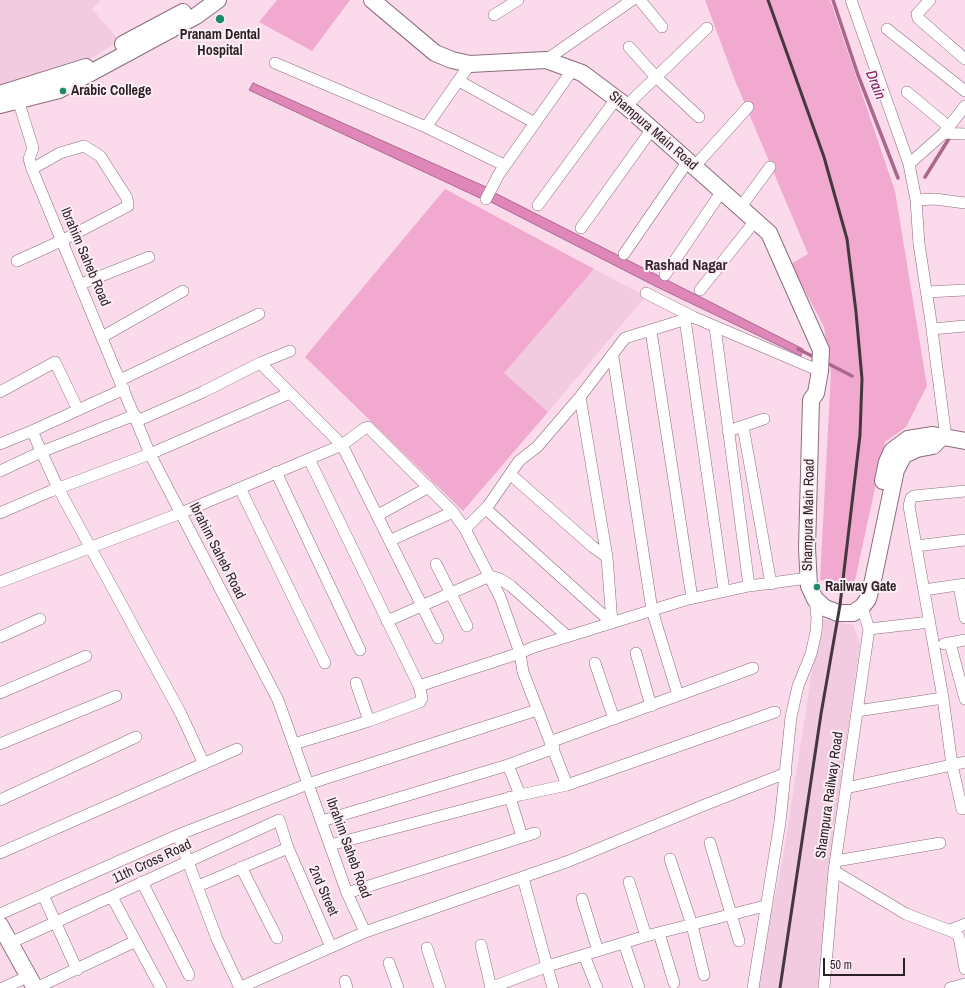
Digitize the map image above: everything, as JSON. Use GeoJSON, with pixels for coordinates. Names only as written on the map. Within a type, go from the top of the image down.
{"type":"FeatureCollection","features":[{"type":"Feature","properties":{"kind":"street"},"geometry":{"type":"LineString","coordinates":[[0,94],[10,89],[81,69],[148,29],[191,8],[201,0]]}},
{"type":"Feature","properties":{"kind":"street"},"geometry":{"type":"LineString","coordinates":[[0,105],[59,90],[196,16],[218,0]]}},
{"type":"Feature","properties":{"kind":"street","name":"Shampura Main Road"},"geometry":{"type":"LineString","coordinates":[[372,0],[435,52],[452,60],[470,64],[546,60],[582,73],[652,129],[769,233],[821,350],[821,369],[816,393],[811,400],[807,548],[809,586],[815,599]]}},
{"type":"Feature","properties":{"kind":"street"},"geometry":{"type":"LineString","coordinates":[[494,14],[518,0]]}},
{"type":"Feature","properties":{"kind":"street"},"geometry":{"type":"LineString","coordinates":[[546,60],[632,0]]}},
{"type":"Feature","properties":{"kind":"street"},"geometry":{"type":"LineString","coordinates":[[640,0],[662,27]]}},
{"type":"Feature","properties":{"kind":"street"},"geometry":{"type":"LineString","coordinates":[[815,599],[825,608],[838,613],[853,613],[862,608],[868,599],[873,580],[896,470],[904,455],[917,449],[933,446],[944,438],[932,329],[919,244],[916,200],[910,164],[851,0]]}},
{"type":"Feature","properties":{"kind":"street"},"geometry":{"type":"LineString","coordinates":[[930,0],[917,14],[918,18],[965,59]]}},
{"type":"Feature","properties":{"kind":"street"},"geometry":{"type":"LineString","coordinates":[[538,206],[621,103],[656,77],[707,28]]}},
{"type":"Feature","properties":{"kind":"street"},"geometry":{"type":"LineString","coordinates":[[887,29],[965,91]]}},
{"type":"Feature","properties":{"kind":"street"},"geometry":{"type":"LineString","coordinates":[[629,46],[656,77],[699,117]]}},
{"type":"Feature","properties":{"kind":"street"},"geometry":{"type":"LineString","coordinates":[[275,63],[426,127],[504,166]]}},
{"type":"Feature","properties":{"kind":"street"},"geometry":{"type":"LineString","coordinates":[[426,127],[470,64]]}},
{"type":"Feature","properties":{"kind":"street"},"geometry":{"type":"LineString","coordinates":[[486,199],[504,166],[572,69]]}},
{"type":"Feature","properties":{"kind":"street"},"geometry":{"type":"LineString","coordinates":[[459,81],[535,123]]}},
{"type":"Feature","properties":{"kind":"street"},"geometry":{"type":"LineString","coordinates":[[907,92],[946,130],[965,134]]}},
{"type":"Feature","properties":{"kind":"street"},"geometry":{"type":"LineString","coordinates":[[17,261],[63,240],[128,206],[127,198],[100,156],[84,146],[60,153],[32,170],[29,159],[33,148],[18,100]]}},
{"type":"Feature","properties":{"kind":"street"},"geometry":{"type":"LineString","coordinates":[[910,164],[946,130],[965,106]]}},
{"type":"Feature","properties":{"kind":"street"},"geometry":{"type":"LineString","coordinates":[[624,254],[691,164],[748,107]]}},
{"type":"Feature","properties":{"kind":"street"},"geometry":{"type":"LineString","coordinates":[[581,228],[652,129]]}},
{"type":"Feature","properties":{"kind":"street"},"geometry":{"type":"LineString","coordinates":[[740,208],[770,167]]}},
{"type":"Feature","properties":{"kind":"street","name":"Ibrahim Saheb Road"},"geometry":{"type":"LineString","coordinates":[[32,170],[63,240],[150,454],[278,700],[347,893],[365,932]]}},
{"type":"Feature","properties":{"kind":"street"},"geometry":{"type":"LineString","coordinates":[[665,275],[722,192]]}},
{"type":"Feature","properties":{"kind":"street"},"geometry":{"type":"LineString","coordinates":[[916,200],[935,199],[965,203]]}},
{"type":"Feature","properties":{"kind":"street"},"geometry":{"type":"LineString","coordinates":[[700,290],[755,221]]}},
{"type":"Feature","properties":{"kind":"street"},"geometry":{"type":"LineString","coordinates":[[81,284],[149,257]]}},
{"type":"Feature","properties":{"kind":"street"},"geometry":{"type":"LineString","coordinates":[[926,292],[965,290]]}},
{"type":"Feature","properties":{"kind":"street"},"geometry":{"type":"LineString","coordinates":[[102,337],[183,291]]}},
{"type":"Feature","properties":{"kind":"street"},"geometry":{"type":"LineString","coordinates":[[646,293],[689,318],[821,369]]}},
{"type":"Feature","properties":{"kind":"street"},"geometry":{"type":"LineString","coordinates":[[0,444],[78,410],[122,385],[259,314]]}},
{"type":"Feature","properties":{"kind":"street"},"geometry":{"type":"LineString","coordinates":[[465,529],[486,509],[519,461],[537,447],[580,397],[626,338],[689,318]]}},
{"type":"Feature","properties":{"kind":"street"},"geometry":{"type":"LineString","coordinates":[[689,318],[724,592]]}},
{"type":"Feature","properties":{"kind":"street"},"geometry":{"type":"LineString","coordinates":[[932,329],[965,326]]}},
{"type":"Feature","properties":{"kind":"street"},"geometry":{"type":"LineString","coordinates":[[715,327],[749,586]]}},
{"type":"Feature","properties":{"kind":"street"},"geometry":{"type":"LineString","coordinates":[[651,331],[692,598]]}},
{"type":"Feature","properties":{"kind":"street"},"geometry":{"type":"LineString","coordinates":[[0,471],[41,452],[203,392],[260,363],[290,352]]}},
{"type":"Feature","properties":{"kind":"street"},"geometry":{"type":"LineString","coordinates":[[613,356],[652,610],[678,696]]}},
{"type":"Feature","properties":{"kind":"street"},"geometry":{"type":"LineString","coordinates":[[0,392],[56,362],[78,410]]}},
{"type":"Feature","properties":{"kind":"street"},"geometry":{"type":"LineString","coordinates":[[260,363],[342,445],[391,540],[438,638]]}},
{"type":"Feature","properties":{"kind":"street"},"geometry":{"type":"LineString","coordinates":[[0,513],[58,488],[150,454],[290,393]]}},
{"type":"Feature","properties":{"kind":"street","name":"Shampura Main Road"},"geometry":{"type":"LineString","coordinates":[[816,393],[821,403],[817,587],[823,597],[840,604],[852,604],[859,600],[888,462],[892,450],[908,439],[933,435],[965,441]]}},
{"type":"Feature","properties":{"kind":"street"},"geometry":{"type":"LineString","coordinates":[[580,397],[607,557],[612,623]]}},
{"type":"Feature","properties":{"kind":"street"},"geometry":{"type":"LineString","coordinates":[[728,431],[764,419]]}},
{"type":"Feature","properties":{"kind":"street"},"geometry":{"type":"LineString","coordinates":[[743,426],[771,584]]}},
{"type":"Feature","properties":{"kind":"street"},"geometry":{"type":"LineString","coordinates":[[0,582],[181,513],[342,445],[368,427],[453,512],[465,529],[500,597],[520,654],[523,672],[567,785]]}},
{"type":"Feature","properties":{"kind":"street"},"geometry":{"type":"LineString","coordinates":[[32,431],[58,488],[181,714],[204,764]]}},
{"type":"Feature","properties":{"kind":"street"},"geometry":{"type":"LineString","coordinates":[[294,744],[369,721],[420,702],[422,698],[419,686],[309,459]]}},
{"type":"Feature","properties":{"kind":"street"},"geometry":{"type":"LineString","coordinates":[[276,472],[360,650]]}},
{"type":"Feature","properties":{"kind":"street"},"geometry":{"type":"LineString","coordinates":[[510,474],[593,547],[607,557]]}},
{"type":"Feature","properties":{"kind":"street"},"geometry":{"type":"LineString","coordinates":[[378,515],[429,487]]}},
{"type":"Feature","properties":{"kind":"street"},"geometry":{"type":"LineString","coordinates":[[240,488],[325,663]]}},
{"type":"Feature","properties":{"kind":"street"},"geometry":{"type":"LineString","coordinates":[[965,491],[914,496],[911,498],[909,506],[943,698],[952,765],[962,809],[965,808]]}},
{"type":"Feature","properties":{"kind":"street"},"geometry":{"type":"LineString","coordinates":[[486,509],[612,623]]}},
{"type":"Feature","properties":{"kind":"street"},"geometry":{"type":"LineString","coordinates":[[391,540],[453,512]]}},
{"type":"Feature","properties":{"kind":"street"},"geometry":{"type":"LineString","coordinates":[[916,546],[965,540]]}},
{"type":"Feature","properties":{"kind":"street"},"geometry":{"type":"LineString","coordinates":[[436,564],[452,593],[467,626]]}},
{"type":"Feature","properties":{"kind":"street"},"geometry":{"type":"LineString","coordinates":[[387,621],[490,576],[500,579],[511,586],[567,636]]}},
{"type":"Feature","properties":{"kind":"street"},"geometry":{"type":"LineString","coordinates":[[419,686],[520,654],[534,647],[567,636],[692,598],[749,586],[808,578]]}},
{"type":"Feature","properties":{"kind":"street"},"geometry":{"type":"LineString","coordinates":[[924,590],[962,585],[965,618]]}},
{"type":"Feature","properties":{"kind":"street"},"geometry":{"type":"LineString","coordinates":[[753,988],[765,906],[780,822],[791,717],[798,686],[811,654],[816,632],[817,618],[815,599]]}},
{"type":"Feature","properties":{"kind":"street","name":"Shampura Railway Road"},"geometry":{"type":"LineString","coordinates":[[824,988],[835,866],[869,628],[862,608]]}},
{"type":"Feature","properties":{"kind":"street"},"geometry":{"type":"LineString","coordinates":[[0,637],[40,619]]}},
{"type":"Feature","properties":{"kind":"street"},"geometry":{"type":"LineString","coordinates":[[869,628],[930,622]]}},
{"type":"Feature","properties":{"kind":"street"},"geometry":{"type":"LineString","coordinates":[[934,646],[965,640]]}},
{"type":"Feature","properties":{"kind":"street"},"geometry":{"type":"LineString","coordinates":[[950,643],[962,676],[965,699]]}},
{"type":"Feature","properties":{"kind":"street"},"geometry":{"type":"LineString","coordinates":[[636,653],[651,706]]}},
{"type":"Feature","properties":{"kind":"street"},"geometry":{"type":"LineString","coordinates":[[0,693],[86,656]]}},
{"type":"Feature","properties":{"kind":"street"},"geometry":{"type":"LineString","coordinates":[[595,663],[614,719]]}},
{"type":"Feature","properties":{"kind":"street"},"geometry":{"type":"LineString","coordinates":[[322,821],[508,765],[614,719],[753,668]]}},
{"type":"Feature","properties":{"kind":"street"},"geometry":{"type":"LineString","coordinates":[[940,681],[962,676]]}},
{"type":"Feature","properties":{"kind":"street"},"geometry":{"type":"LineString","coordinates":[[356,683],[369,721]]}},
{"type":"Feature","properties":{"kind":"street"},"geometry":{"type":"LineString","coordinates":[[0,744],[116,696]]}},
{"type":"Feature","properties":{"kind":"street"},"geometry":{"type":"LineString","coordinates":[[857,712],[943,698]]}},
{"type":"Feature","properties":{"kind":"street"},"geometry":{"type":"LineString","coordinates":[[0,914],[178,835],[308,784],[537,710]]}},
{"type":"Feature","properties":{"kind":"street"},"geometry":{"type":"LineString","coordinates":[[330,845],[515,796],[567,785],[775,712]]}},
{"type":"Feature","properties":{"kind":"street"},"geometry":{"type":"LineString","coordinates":[[0,800],[136,737]]}},
{"type":"Feature","properties":{"kind":"street"},"geometry":{"type":"LineString","coordinates":[[0,853],[237,749]]}},
{"type":"Feature","properties":{"kind":"street"},"geometry":{"type":"LineString","coordinates":[[846,788],[965,762]]}},
{"type":"Feature","properties":{"kind":"street"},"geometry":{"type":"LineString","coordinates":[[508,765],[522,837]]}},
{"type":"Feature","properties":{"kind":"street"},"geometry":{"type":"LineString","coordinates":[[178,835],[186,862],[198,886],[217,939],[240,988],[365,932],[569,861],[786,773]]}},
{"type":"Feature","properties":{"kind":"street","name":"11th Cross Road"},"geometry":{"type":"LineString","coordinates":[[10,942],[279,820],[288,848]]}},
{"type":"Feature","properties":{"kind":"street"},"geometry":{"type":"LineString","coordinates":[[347,893],[535,833]]}},
{"type":"Feature","properties":{"kind":"street"},"geometry":{"type":"LineString","coordinates":[[710,843],[739,941]]}},
{"type":"Feature","properties":{"kind":"street"},"geometry":{"type":"LineString","coordinates":[[835,866],[940,844]]}},
{"type":"Feature","properties":{"kind":"street"},"geometry":{"type":"LineString","coordinates":[[198,886],[288,848]]}},
{"type":"Feature","properties":{"kind":"street","name":"2nd Street"},"geometry":{"type":"LineString","coordinates":[[288,848],[331,947]]}},
{"type":"Feature","properties":{"kind":"street"},"geometry":{"type":"LineString","coordinates":[[670,859],[692,925],[704,976]]}},
{"type":"Feature","properties":{"kind":"street"},"geometry":{"type":"LineString","coordinates":[[835,866],[906,914],[950,930],[959,937],[965,969]]}},
{"type":"Feature","properties":{"kind":"street"},"geometry":{"type":"LineString","coordinates":[[242,867],[277,938]]}},
{"type":"Feature","properties":{"kind":"street"},"geometry":{"type":"LineString","coordinates":[[523,878],[553,988]]}},
{"type":"Feature","properties":{"kind":"street"},"geometry":{"type":"LineString","coordinates":[[142,882],[189,975]]}},
{"type":"Feature","properties":{"kind":"street"},"geometry":{"type":"LineString","coordinates":[[629,882],[646,936]]}},
{"type":"Feature","properties":{"kind":"street"},"geometry":{"type":"LineString","coordinates":[[43,895],[77,970]]}},
{"type":"Feature","properties":{"kind":"street"},"geometry":{"type":"LineString","coordinates":[[112,897],[161,988]]}},
{"type":"Feature","properties":{"kind":"street"},"geometry":{"type":"LineString","coordinates":[[582,900],[598,950]]}},
{"type":"Feature","properties":{"kind":"street"},"geometry":{"type":"LineString","coordinates":[[481,945],[490,988],[548,966],[598,950],[646,936],[765,906]]}},
{"type":"Feature","properties":{"kind":"street"},"geometry":{"type":"LineString","coordinates":[[950,930],[965,924]]}},
{"type":"Feature","properties":{"kind":"street"},"geometry":{"type":"LineString","coordinates":[[0,925],[33,984]]}},
{"type":"Feature","properties":{"kind":"street"},"geometry":{"type":"LineString","coordinates":[[659,933],[674,984]]}},
{"type":"Feature","properties":{"kind":"street"},"geometry":{"type":"LineString","coordinates":[[3,988],[33,984],[77,970],[136,942]]}},
{"type":"Feature","properties":{"kind":"street"},"geometry":{"type":"LineString","coordinates":[[624,943],[639,988]]}},
{"type":"Feature","properties":{"kind":"street"},"geometry":{"type":"LineString","coordinates":[[427,948],[440,988]]}},
{"type":"Feature","properties":{"kind":"street"},"geometry":{"type":"LineString","coordinates":[[584,955],[597,988]]}},
{"type":"Feature","properties":{"kind":"street"},"geometry":{"type":"LineString","coordinates":[[389,963],[398,988]]}},
{"type":"Feature","properties":{"kind":"street"},"geometry":{"type":"LineString","coordinates":[[950,988],[965,984]]}},
{"type":"Feature","properties":{"kind":"shaded area"},"geometry":{"type":"Polygon","coordinates":[[[0,0],[101,0],[92,9],[119,40],[96,56],[0,90],[0,0]]]}},
{"type":"Feature","properties":{"kind":"shaded area"},"geometry":{"type":"Polygon","coordinates":[[[277,0],[350,0],[312,51],[259,22],[277,0]]]}},
{"type":"Feature","properties":{"kind":"shaded area"},"geometry":{"type":"Polygon","coordinates":[[[705,0],[830,0],[895,191],[927,386],[906,427],[885,442],[854,585],[820,580],[831,373],[824,327],[791,264],[808,254],[734,78],[705,0]]]}},
{"type":"Feature","properties":{"kind":"shaded area"},"geometry":{"type":"Polygon","coordinates":[[[253,83],[486,187],[482,199],[249,90],[253,83]]]}},
{"type":"Feature","properties":{"kind":"shaded area"},"geometry":{"type":"Polygon","coordinates":[[[445,189],[594,269],[504,373],[548,412],[463,511],[305,357],[445,189]]]}},
{"type":"Feature","properties":{"kind":"shaded area"},"geometry":{"type":"Polygon","coordinates":[[[495,193],[803,349],[801,356],[657,287],[491,202],[495,193]]]}},
{"type":"Feature","properties":{"kind":"shaded area"},"geometry":{"type":"Polygon","coordinates":[[[594,269],[646,296],[548,412],[504,373],[594,269]]]}},
{"type":"Feature","properties":{"kind":"shaded area"},"geometry":{"type":"Polygon","coordinates":[[[820,618],[853,625],[860,644],[838,801],[819,988],[756,988],[783,858],[820,618]]]}},
{"type":"Feature","properties":{"kind":"waterway","name":"Drain"},"geometry":{"type":"LineString","coordinates":[[833,0],[858,75],[898,178]]}},
{"type":"Feature","properties":{"kind":"waterway","name":"Drain"},"geometry":{"type":"LineString","coordinates":[[925,177],[950,137]]}},
{"type":"Feature","properties":{"kind":"waterway"},"geometry":{"type":"LineString","coordinates":[[798,349],[816,358]]}},
{"type":"Feature","properties":{"kind":"waterway"},"geometry":{"type":"LineString","coordinates":[[825,362],[852,376]]}},
{"type":"Feature","properties":{"kind":"railway"},"geometry":{"type":"LineString","coordinates":[[768,0],[824,157],[847,239],[862,379],[860,435],[840,605],[821,714],[780,988]]}},
{"type":"Feature","properties":{"kind":"place","name":"Pranam Dental Hospital"},"geometry":{"type":"Point","coordinates":[220,19]}},
{"type":"Feature","properties":{"kind":"place","name":"Arabic College"},"geometry":{"type":"Point","coordinates":[63,91]}},
{"type":"Feature","properties":{"kind":"place","name":"Railway Gate"},"geometry":{"type":"Point","coordinates":[817,587]}},
{"type":"Feature","properties":{"kind":"district","name":"Rashad Nagar"},"geometry":{"type":"Point","coordinates":[686,266]}}]}
